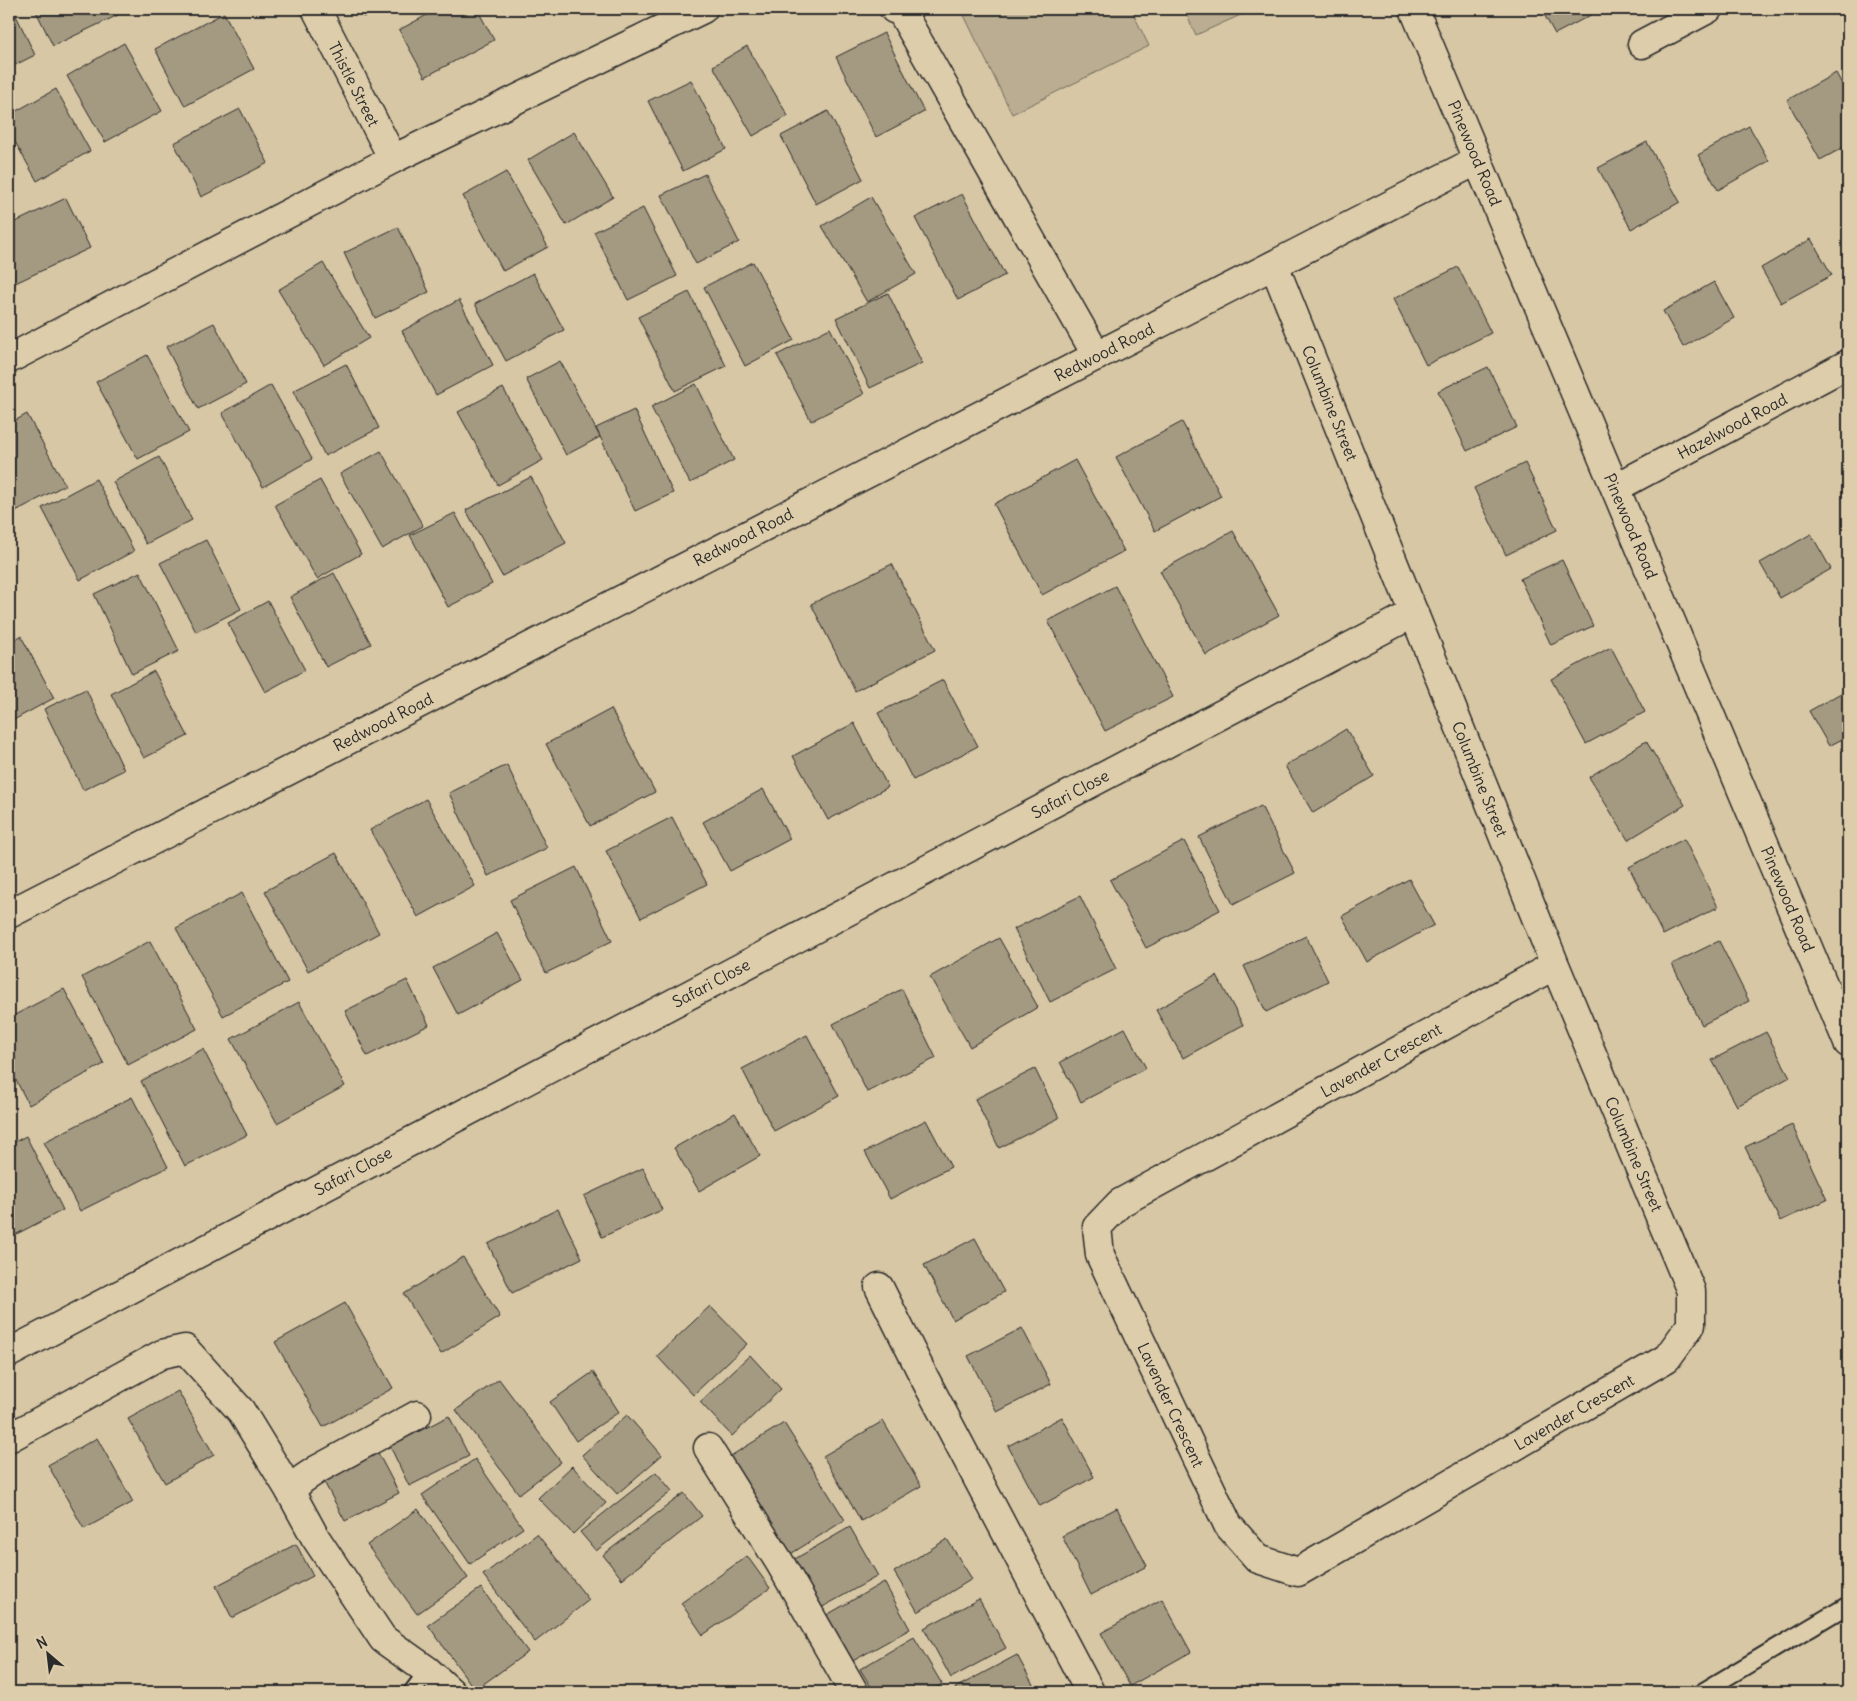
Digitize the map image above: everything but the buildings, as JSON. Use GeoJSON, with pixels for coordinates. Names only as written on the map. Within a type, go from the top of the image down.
{"type":"FeatureCollection","features":[{"type":"Feature","properties":{"kind":"street","name":"Thistle Street"},"geometry":{"type":"LineString","coordinates":[[316,9],[393,159]]}},
{"type":"Feature","properties":{"kind":"street"},"geometry":{"type":"LineString","coordinates":[[9,359],[393,159],[703,9]]}},
{"type":"Feature","properties":{"kind":"street"},"geometry":{"type":"LineString","coordinates":[[894,9],[901,10],[1097,356]]}},
{"type":"Feature","properties":{"kind":"street","name":"Pinewood Road"},"geometry":{"type":"LineString","coordinates":[[1414,9],[1848,1043]]}},
{"type":"Feature","properties":{"kind":"street"},"geometry":{"type":"LineString","coordinates":[[1642,44],[1708,9]]}},
{"type":"Feature","properties":{"kind":"street","name":"Redwood Road"},"geometry":{"type":"LineString","coordinates":[[9,914],[1478,160]]}},
{"type":"Feature","properties":{"kind":"street","name":"Columbine Street"},"geometry":{"type":"LineString","coordinates":[[1274,265],[1555,965],[1692,1291]]}},
{"type":"Feature","properties":{"kind":"street","name":"Hazelwood Road"},"geometry":{"type":"LineString","coordinates":[[1615,488],[1848,364]]}},
{"type":"Feature","properties":{"kind":"street","name":"Safari Close"},"geometry":{"type":"LineString","coordinates":[[9,1353],[1414,613]]}},
{"type":"Feature","properties":{"kind":"street","name":"Lavender Crescent"},"geometry":{"type":"LineString","coordinates":[[1555,965],[1120,1203],[1097,1227],[1100,1255],[1228,1525],[1258,1559],[1298,1572],[1667,1358],[1691,1325],[1692,1291]]}},
{"type":"Feature","properties":{"kind":"street"},"geometry":{"type":"LineString","coordinates":[[879,1287],[1090,1692]]}},
{"type":"Feature","properties":{"kind":"street"},"geometry":{"type":"LineString","coordinates":[[9,1438],[162,1354],[185,1349],[241,1411],[290,1491],[315,1538],[383,1639],[420,1682],[451,1692]]}},
{"type":"Feature","properties":{"kind":"street"},"geometry":{"type":"LineString","coordinates":[[290,1491],[303,1479],[318,1470],[417,1415]]}},
{"type":"Feature","properties":{"kind":"street"},"geometry":{"type":"LineString","coordinates":[[708,1448],[780,1563],[854,1692]]}},
{"type":"Feature","properties":{"kind":"lane"},"geometry":{"type":"LineString","coordinates":[[1702,1692],[1848,1605]]}},
{"type":"Feature","properties":{"kind":"shaded area"},"geometry":{"type":"Polygon","coordinates":[[[961,9],[1131,9],[1149,46],[1012,114],[961,9]]]}},
{"type":"Feature","properties":{"kind":"shaded area"},"geometry":{"type":"Polygon","coordinates":[[[1184,9],[1254,9],[1196,35],[1184,9]]]}}]}
